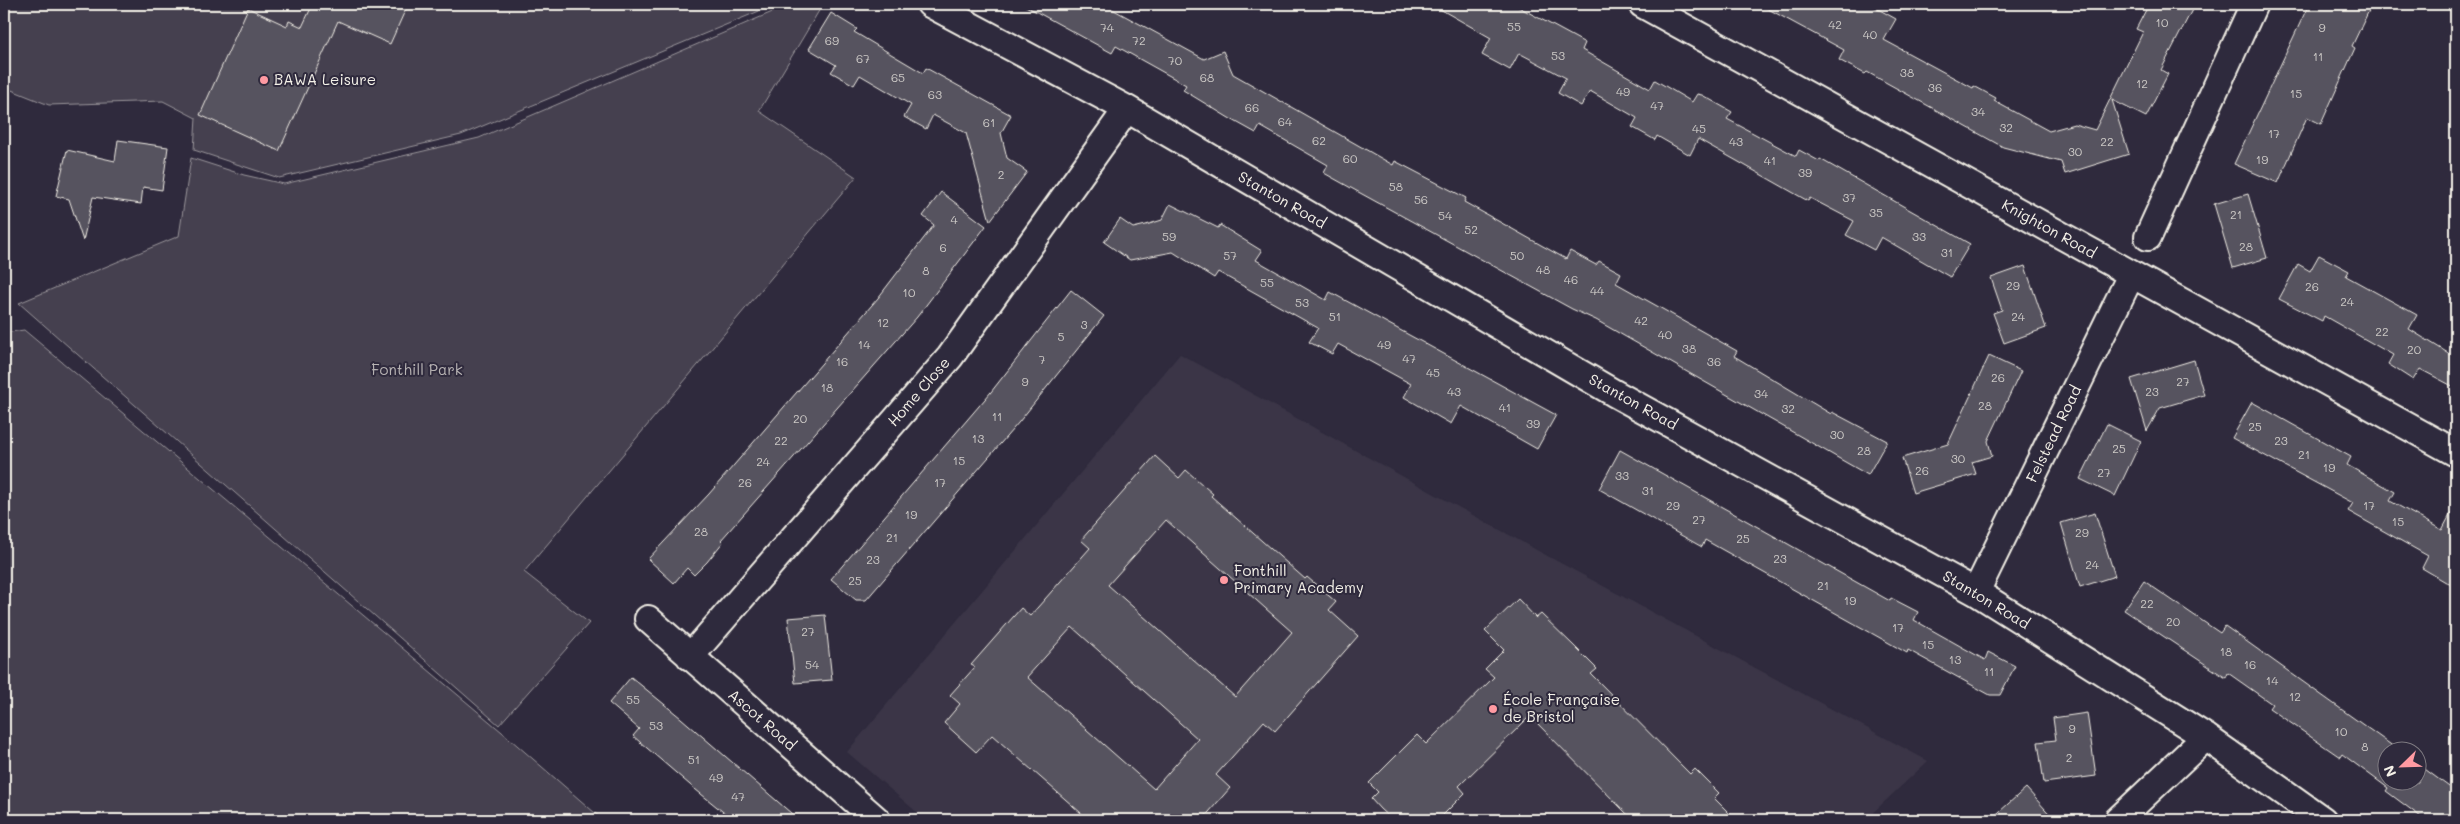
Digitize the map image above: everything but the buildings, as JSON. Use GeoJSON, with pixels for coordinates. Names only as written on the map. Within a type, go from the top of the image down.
{"type":"FeatureCollection","features":[{"type":"Feature","properties":{"kind":"street","name":"Stanton Road"},"geometry":{"type":"LineString","coordinates":[[930,4],[1126,109],[1614,393],[1976,592],[2206,737],[2323,820]]}},
{"type":"Feature","properties":{"kind":"street","name":"Knighton Road"},"geometry":{"type":"LineString","coordinates":[[1642,4],[2456,453]]}},
{"type":"Feature","properties":{"kind":"street"},"geometry":{"type":"LineString","coordinates":[[2148,237],[2254,4]]}},
{"type":"Feature","properties":{"kind":"street","name":"Home Close"},"geometry":{"type":"LineString","coordinates":[[690,657],[950,357],[1126,109]]}},
{"type":"Feature","properties":{"kind":"street","name":"Felstead Road"},"geometry":{"type":"LineString","coordinates":[[1976,592],[2131,275]]}},
{"type":"Feature","properties":{"kind":"street","name":"Ascot Road"},"geometry":{"type":"LineString","coordinates":[[648,619],[877,820]]}},
{"type":"Feature","properties":{"kind":"street"},"geometry":{"type":"LineString","coordinates":[[2118,820],[2206,737]]}},
{"type":"Feature","properties":{"kind":"shaded area","name":"Fonthill Primary Academy"},"geometry":{"type":"Polygon","coordinates":[[[1180,354],[1540,552],[1928,761],[1865,820],[926,820],[847,752],[1180,354]]]}},
{"type":"Feature","properties":{"kind":"green space","name":"BAWA Leisure"},"geometry":{"type":"Polygon","coordinates":[[[4,4],[776,4],[461,135],[279,178],[194,150],[196,118],[163,101],[49,105],[4,87],[4,4]]]}},
{"type":"Feature","properties":{"kind":"green space","name":"Fonthill Park"},"geometry":{"type":"Polygon","coordinates":[[[791,4],[823,4],[759,111],[856,177],[524,572],[589,623],[499,725],[19,303],[179,236],[191,158],[244,175],[284,184],[479,138],[791,4]]]}},
{"type":"Feature","properties":{"kind":"green space"},"geometry":{"type":"Polygon","coordinates":[[[24,330],[502,732],[603,820],[4,820],[4,333],[24,330]]]}},
{"type":"Feature","properties":{"kind":"place","name":"BAWA Leisure"},"geometry":{"type":"Point","coordinates":[264,80]}},
{"type":"Feature","properties":{"kind":"place","name":"Fonthill Primary Academy"},"geometry":{"type":"Point","coordinates":[1224,580]}},
{"type":"Feature","properties":{"kind":"place","name":"École Française de Bristol"},"geometry":{"type":"Point","coordinates":[1493,709]}}]}
